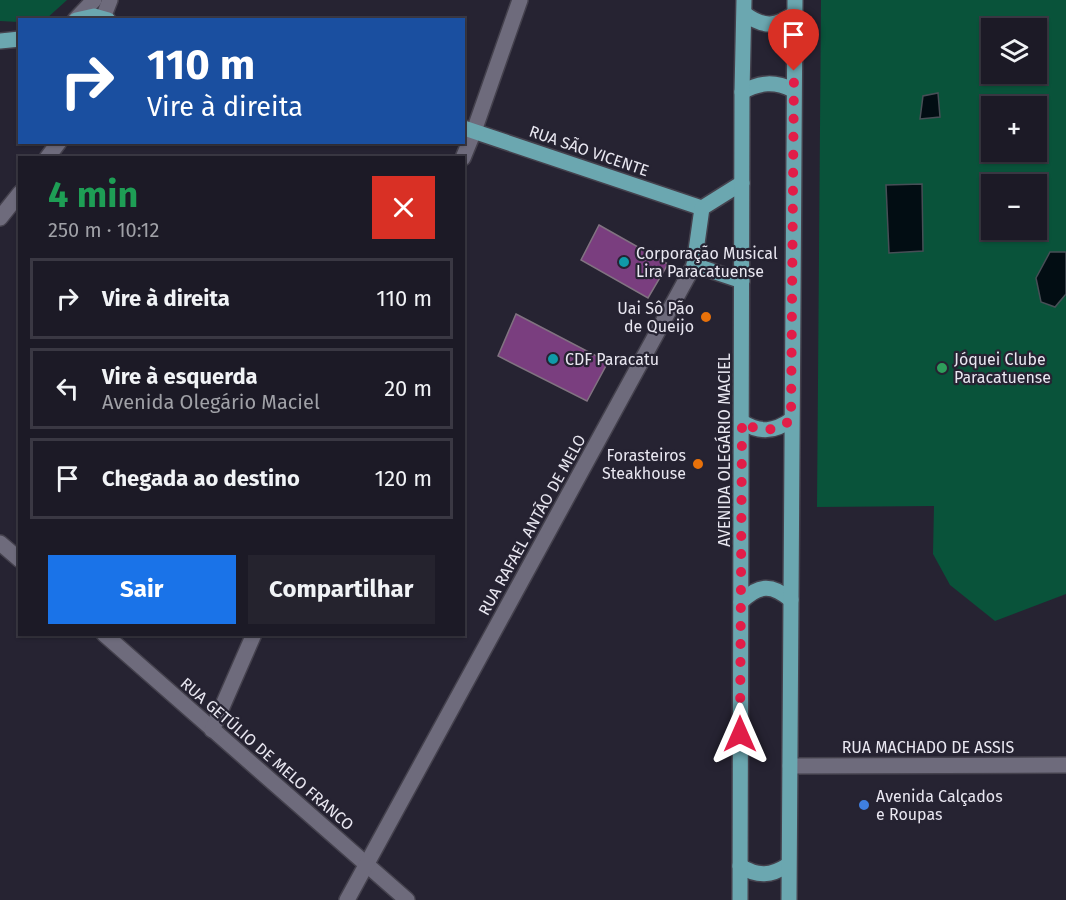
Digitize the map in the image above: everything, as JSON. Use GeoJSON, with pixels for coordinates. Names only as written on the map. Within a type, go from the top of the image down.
{"type":"FeatureCollection","features":[{"type":"Feature","properties":{"kind":"main road"},"geometry":{"type":"LineString","coordinates":[[744,7],[756,22],[770,25],[784,21],[795,6]]}},
{"type":"Feature","properties":{"kind":"main road"},"geometry":{"type":"LineString","coordinates":[[789,900],[795,6]]}},
{"type":"Feature","properties":{"kind":"main road","name":"AVENIDA OLEGÁRIO MACIEL"},"geometry":{"type":"LineString","coordinates":[[740,900],[744,7]]}},
{"type":"Feature","properties":{"kind":"main road"},"geometry":{"type":"LineString","coordinates":[[84,18],[93,16],[101,18]]}},
{"type":"Feature","properties":{"kind":"main road"},"geometry":{"type":"LineString","coordinates":[[2,41],[18,39]]}},
{"type":"Feature","properties":{"kind":"main road"},"geometry":{"type":"LineString","coordinates":[[2,41],[18,47]]}},
{"type":"Feature","properties":{"kind":"main road"},"geometry":{"type":"LineString","coordinates":[[742,92],[754,85],[767,83],[781,84],[794,90]]}},
{"type":"Feature","properties":{"kind":"main road","name":"RUA SÃO VICENTE"},"geometry":{"type":"LineString","coordinates":[[469,129],[702,208]]}},
{"type":"Feature","properties":{"kind":"main road"},"geometry":{"type":"LineString","coordinates":[[742,183],[702,208],[694,265],[742,281]]}},
{"type":"Feature","properties":{"kind":"main road"},"geometry":{"type":"LineString","coordinates":[[742,422],[753,429],[767,431],[780,428],[791,420]]}},
{"type":"Feature","properties":{"kind":"main road"},"geometry":{"type":"LineString","coordinates":[[741,602],[751,592],[765,588],[779,591],[790,600]]}},
{"type":"Feature","properties":{"kind":"main road"},"geometry":{"type":"LineString","coordinates":[[740,866],[751,873],[764,875],[777,872],[788,865]]}},
{"type":"Feature","properties":{"kind":"street"},"geometry":{"type":"LineString","coordinates":[[78,18],[94,0]]}},
{"type":"Feature","properties":{"kind":"street"},"geometry":{"type":"LineString","coordinates":[[105,18],[110,0]]}},
{"type":"Feature","properties":{"kind":"street"},"geometry":{"type":"LineString","coordinates":[[463,156],[469,129],[520,0]]}},
{"type":"Feature","properties":{"kind":"street"},"geometry":{"type":"LineString","coordinates":[[0,218],[18,196]]}},
{"type":"Feature","properties":{"kind":"street","name":"RUA RAFAEL ANTÃO DE MELO"},"geometry":{"type":"LineString","coordinates":[[347,900],[694,265]]}},
{"type":"Feature","properties":{"kind":"street"},"geometry":{"type":"LineString","coordinates":[[0,543],[18,558]]}},
{"type":"Feature","properties":{"kind":"street","name":"RUA GETÚLIO DE MELO FRANCO"},"geometry":{"type":"LineString","coordinates":[[106,636],[407,900]]}},
{"type":"Feature","properties":{"kind":"street"},"geometry":{"type":"LineString","coordinates":[[212,730],[253,636]]}},
{"type":"Feature","properties":{"kind":"street","name":"RUA MACHADO DE ASSIS"},"geometry":{"type":"LineString","coordinates":[[790,766],[1066,765]]}},
{"type":"Feature","properties":{"kind":"green space"},"geometry":{"type":"Polygon","coordinates":[[[0,0],[67,0],[47,18],[18,18],[18,22],[0,21],[0,0]]]}},
{"type":"Feature","properties":{"kind":"green space","name":"Jóquei Clube Paracatuense"},"geometry":{"type":"Polygon","coordinates":[[[821,0],[1066,0],[1066,594],[995,621],[950,585],[933,554],[934,506],[817,507],[821,0]]]}},
{"type":"Feature","properties":{"kind":"shaded area"},"geometry":{"type":"Polygon","coordinates":[[[938,93],[940,117],[920,119],[923,96],[938,93]]]}},
{"type":"Feature","properties":{"kind":"shaded area"},"geometry":{"type":"Polygon","coordinates":[[[922,184],[923,251],[889,253],[886,185],[922,184]]]}},
{"type":"Feature","properties":{"kind":"shaded area"},"geometry":{"type":"Polygon","coordinates":[[[1050,252],[1066,252],[1066,294],[1055,307],[1041,302],[1036,278],[1050,252]]]}},
{"type":"Feature","properties":{"kind":"building","name":"Corporação Musical Lira Paracatuense"},"geometry":{"type":"Polygon","coordinates":[[[599,225],[668,264],[648,298],[581,260],[599,225]]]}},
{"type":"Feature","properties":{"kind":"building","name":"CDF Paracatu"},"geometry":{"type":"Polygon","coordinates":[[[516,314],[608,362],[587,401],[498,356],[516,314]]]}},
{"type":"Feature","properties":{"kind":"place","name":"Corporação Musical Lira Paracatuense"},"geometry":{"type":"Point","coordinates":[624,262]}},
{"type":"Feature","properties":{"kind":"place","name":"Uai Sô Pão de Queijo"},"geometry":{"type":"Point","coordinates":[706,317]}},
{"type":"Feature","properties":{"kind":"place","name":"CDF Paracatu"},"geometry":{"type":"Point","coordinates":[553,359]}},
{"type":"Feature","properties":{"kind":"place","name":"Jóquei Clube Paracatuense"},"geometry":{"type":"Point","coordinates":[942,368]}},
{"type":"Feature","properties":{"kind":"place","name":"Forasteiros Steakhouse"},"geometry":{"type":"Point","coordinates":[698,464]}},
{"type":"Feature","properties":{"kind":"place","name":"Avenida Calçados e Roupas"},"geometry":{"type":"Point","coordinates":[864,805]}},
{"type":"Feature","properties":{"kind":"route"},"geometry":{"type":"LineString","coordinates":[[740,734],[742,422],[753,429],[767,431],[780,428],[791,420],[794,71]]}}]}
